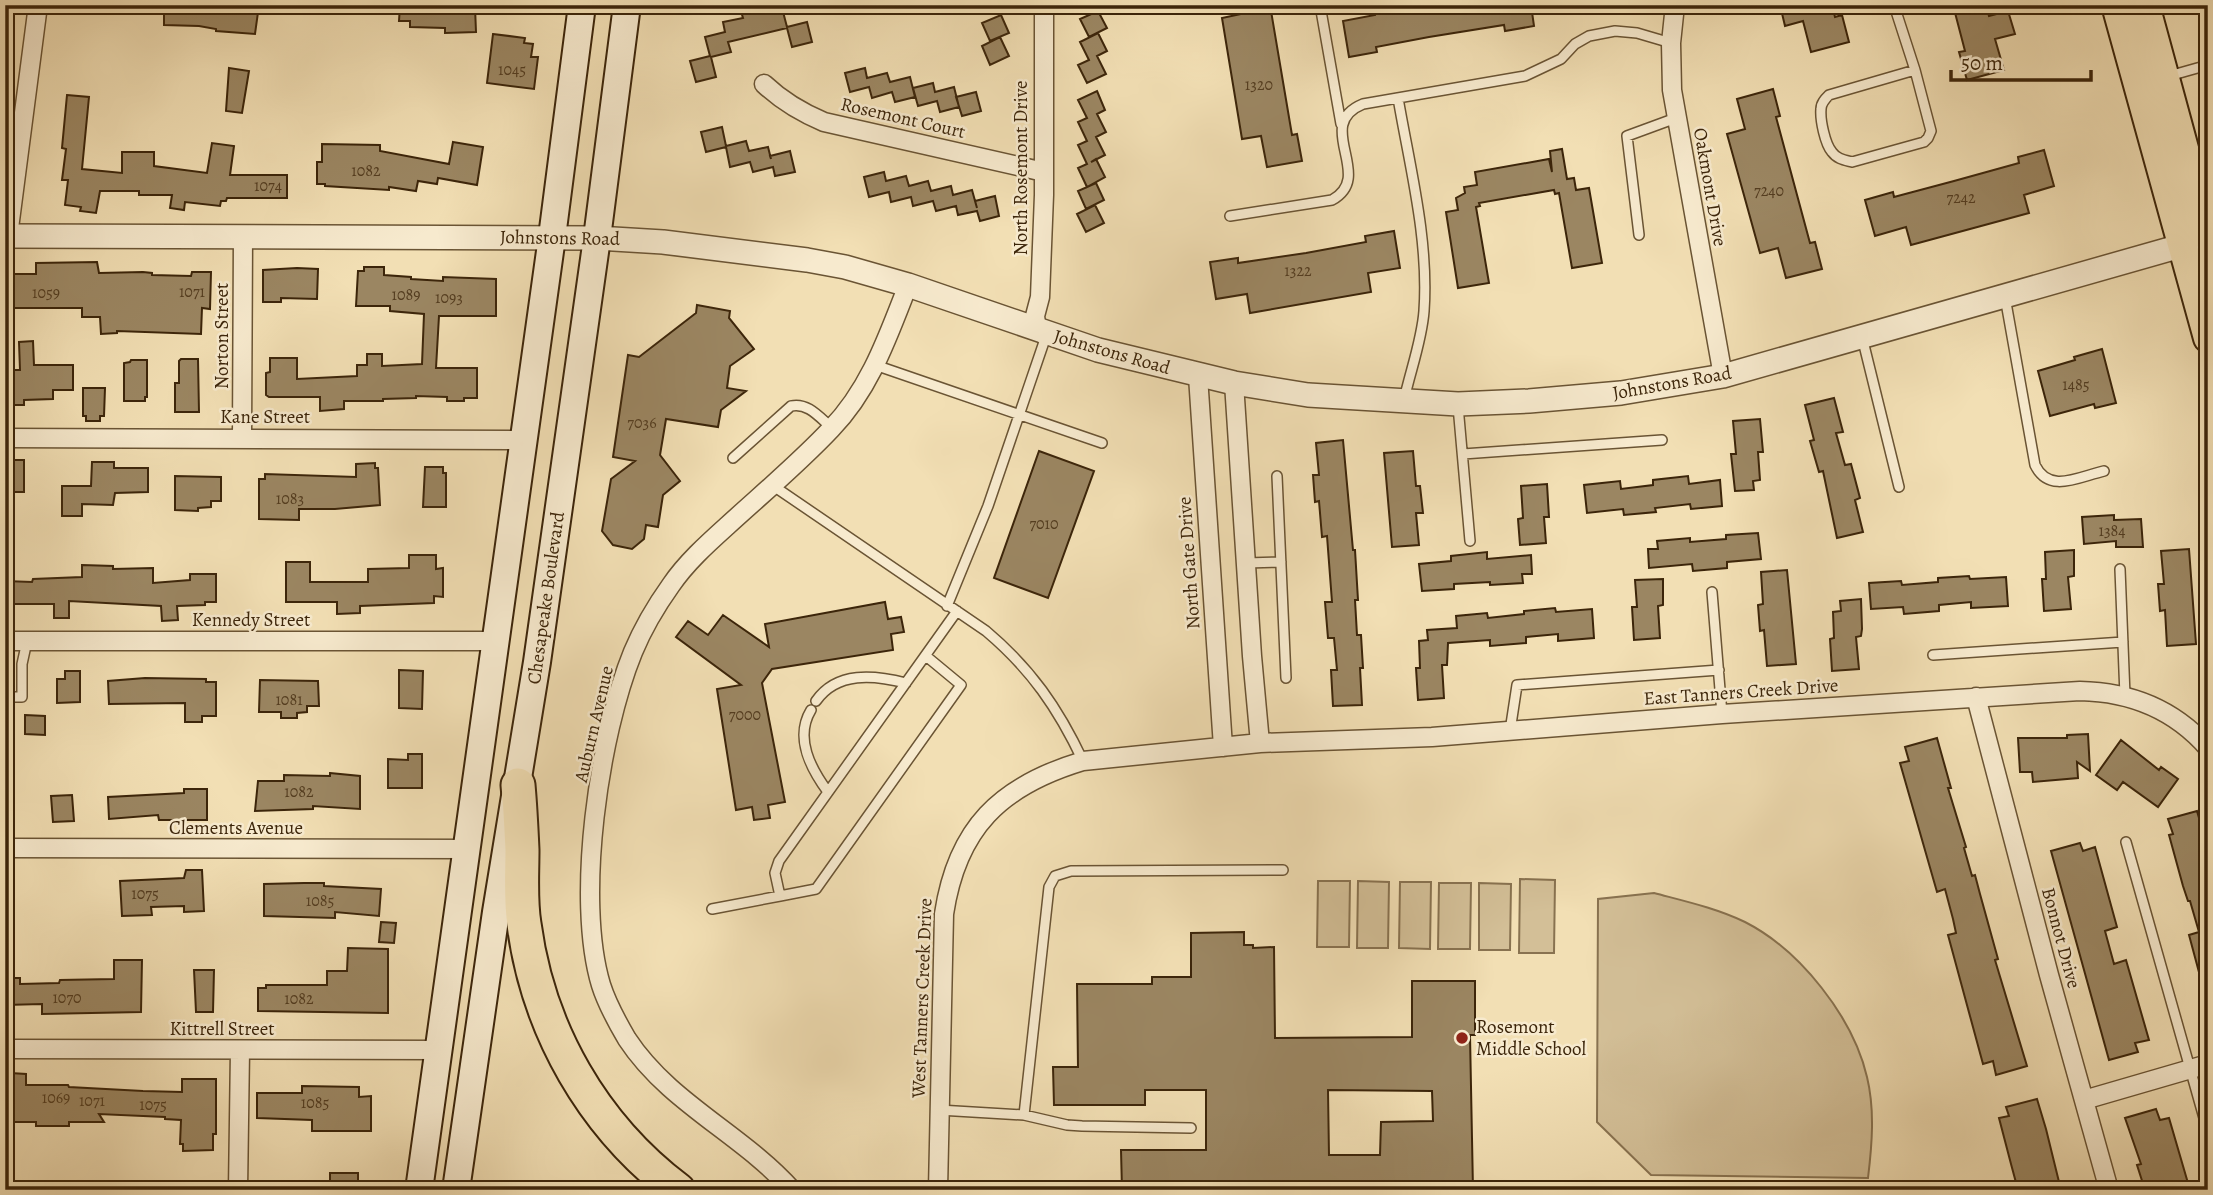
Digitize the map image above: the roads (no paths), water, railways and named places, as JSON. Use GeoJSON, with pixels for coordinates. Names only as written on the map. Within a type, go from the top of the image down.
{"type":"FeatureCollection","features":[{"type":"Feature","properties":{"kind":"highway"},"geometry":{"type":"LineString","coordinates":[[518,785],[523,923],[541,1003],[557,1042],[577,1079],[607,1121],[629,1147],[678,1190]]}},
{"type":"Feature","properties":{"kind":"main road"},"geometry":{"type":"LineString","coordinates":[[419,1190],[582,5]]}},
{"type":"Feature","properties":{"kind":"main road","name":"Chesapeake Boulevard"},"geometry":{"type":"LineString","coordinates":[[456,1190],[597,238],[627,5]]}},
{"type":"Feature","properties":{"kind":"main road"},"geometry":{"type":"LineString","coordinates":[[2116,5],[2199,241]]}},
{"type":"Feature","properties":{"kind":"main road"},"geometry":{"type":"LineString","coordinates":[[2145,5],[2195,173],[2208,338]]}},
{"type":"Feature","properties":{"kind":"street"},"geometry":{"type":"LineString","coordinates":[[7,236],[38,5]]}},
{"type":"Feature","properties":{"kind":"street","name":"North Rosemont Drive"},"geometry":{"type":"LineString","coordinates":[[1037,330],[1035,316],[1040,297],[1044,172],[1044,5]]}},
{"type":"Feature","properties":{"kind":"street","name":"Oakmont Drive"},"geometry":{"type":"LineString","coordinates":[[1675,5],[1671,43],[1672,90],[1723,376]]}},
{"type":"Feature","properties":{"kind":"street","name":"Rosemont Court"},"geometry":{"type":"LineString","coordinates":[[764,84],[781,100],[824,122],[1044,172]]}},
{"type":"Feature","properties":{"kind":"street","name":"Norton Street"},"geometry":{"type":"LineString","coordinates":[[242,438],[243,235]]}},
{"type":"Feature","properties":{"kind":"street","name":"Johnstons Road"},"geometry":{"type":"LineString","coordinates":[[7,236],[552,237],[663,242],[845,267],[908,285],[1098,350],[1198,376],[1308,395],[1458,404],[1621,393],[1723,376],[2199,241]]}},
{"type":"Feature","properties":{"kind":"street","name":"Auburn Avenue"},"geometry":{"type":"LineString","coordinates":[[792,1190],[739,1141],[701,1115],[673,1091],[628,1040],[613,1014],[601,986],[594,956],[591,855],[597,804],[619,694],[633,652],[650,616],[672,583],[696,555],[832,428],[852,403],[875,365],[908,285]]}},
{"type":"Feature","properties":{"kind":"street","name":"North Gate Drive"},"geometry":{"type":"LineString","coordinates":[[1198,376],[1223,747]]}},
{"type":"Feature","properties":{"kind":"street"},"geometry":{"type":"LineString","coordinates":[[1234,383],[1260,743]]}},
{"type":"Feature","properties":{"kind":"street","name":"Kane Street"},"geometry":{"type":"LineString","coordinates":[[5,438],[524,440]]}},
{"type":"Feature","properties":{"kind":"street","name":"Kennedy Street"},"geometry":{"type":"LineString","coordinates":[[5,641],[496,641]]}},
{"type":"Feature","properties":{"kind":"street","name":"East Tanners Creek Drive"},"geometry":{"type":"LineString","coordinates":[[1260,743],[1432,737],[1723,714],[2080,691],[2125,696],[2161,710],[2179,721],[2208,748]]}},
{"type":"Feature","properties":{"kind":"street","name":"Bonnot Drive"},"geometry":{"type":"LineString","coordinates":[[1976,697],[2109,1190]]}},
{"type":"Feature","properties":{"kind":"street","name":"West Tanners Creek Drive"},"geometry":{"type":"LineString","coordinates":[[938,1190],[944,914],[948,887],[959,855],[978,824],[1006,797],[1057,768],[1083,761],[1260,743]]}},
{"type":"Feature","properties":{"kind":"street","name":"Clements Avenue"},"geometry":{"type":"LineString","coordinates":[[5,848],[467,849]]}},
{"type":"Feature","properties":{"kind":"street","name":"Kittrell Street"},"geometry":{"type":"LineString","coordinates":[[5,1049],[439,1050]]}},
{"type":"Feature","properties":{"kind":"street"},"geometry":{"type":"LineString","coordinates":[[238,1190],[240,1050]]}},
{"type":"Feature","properties":{"kind":"street"},"geometry":{"type":"LineString","coordinates":[[2084,1100],[2199,1067]]}},
{"type":"Feature","properties":{"kind":"lane"},"geometry":{"type":"LineString","coordinates":[[1230,216],[1332,200],[1341,195],[1349,178],[1320,5]]}},
{"type":"Feature","properties":{"kind":"lane"},"geometry":{"type":"LineString","coordinates":[[1894,5],[1915,70],[1931,131],[1924,142],[1852,162],[1833,155],[1828,146],[1820,111],[1829,95],[1915,70]]}},
{"type":"Feature","properties":{"kind":"lane"},"geometry":{"type":"LineString","coordinates":[[1341,126],[1345,116],[1353,108],[1363,104],[1525,76],[1561,59],[1575,44],[1590,36],[1615,31],[1637,33],[1671,43]]}},
{"type":"Feature","properties":{"kind":"lane"},"geometry":{"type":"LineString","coordinates":[[2165,78],[2208,65]]}},
{"type":"Feature","properties":{"kind":"lane"},"geometry":{"type":"LineString","coordinates":[[1398,98],[1422,236],[1425,275],[1424,314],[1403,402]]}},
{"type":"Feature","properties":{"kind":"lane"},"geometry":{"type":"LineString","coordinates":[[1639,235],[1627,136],[1676,118]]}},
{"type":"Feature","properties":{"kind":"lane"},"geometry":{"type":"LineString","coordinates":[[2005,297],[2035,464],[2039,473],[2053,483],[2104,471]]}},
{"type":"Feature","properties":{"kind":"lane"},"geometry":{"type":"LineString","coordinates":[[947,606],[988,506],[1044,342],[1037,330]]}},
{"type":"Feature","properties":{"kind":"lane"},"geometry":{"type":"LineString","coordinates":[[1862,337],[1899,487]]}},
{"type":"Feature","properties":{"kind":"lane"},"geometry":{"type":"LineString","coordinates":[[875,365],[1102,443]]}},
{"type":"Feature","properties":{"kind":"lane"},"geometry":{"type":"LineString","coordinates":[[733,458],[791,406],[799,404],[807,407],[832,428]]}},
{"type":"Feature","properties":{"kind":"lane"},"geometry":{"type":"LineString","coordinates":[[1458,404],[1471,541]]}},
{"type":"Feature","properties":{"kind":"lane"},"geometry":{"type":"LineString","coordinates":[[1463,454],[1662,440]]}},
{"type":"Feature","properties":{"kind":"lane"},"geometry":{"type":"LineString","coordinates":[[1277,476],[1286,678]]}},
{"type":"Feature","properties":{"kind":"lane"},"geometry":{"type":"LineString","coordinates":[[772,485],[994,637],[1034,677],[1055,706],[1083,761]]}},
{"type":"Feature","properties":{"kind":"lane"},"geometry":{"type":"LineString","coordinates":[[1246,563],[1281,562]]}},
{"type":"Feature","properties":{"kind":"lane"},"geometry":{"type":"LineString","coordinates":[[2120,569],[2125,696]]}},
{"type":"Feature","properties":{"kind":"lane"},"geometry":{"type":"LineString","coordinates":[[1712,592],[1723,714]]}},
{"type":"Feature","properties":{"kind":"lane"},"geometry":{"type":"LineString","coordinates":[[780,896],[775,873],[779,861],[957,611]]}},
{"type":"Feature","properties":{"kind":"lane"},"geometry":{"type":"LineString","coordinates":[[5,697],[22,697],[22,664],[27,641]]}},
{"type":"Feature","properties":{"kind":"lane"},"geometry":{"type":"LineString","coordinates":[[1933,655],[2123,642]]}},
{"type":"Feature","properties":{"kind":"lane"},"geometry":{"type":"LineString","coordinates":[[712,909],[816,889],[961,685],[926,656]]}},
{"type":"Feature","properties":{"kind":"lane"},"geometry":{"type":"LineString","coordinates":[[1510,731],[1517,685],[1719,670]]}},
{"type":"Feature","properties":{"kind":"lane"},"geometry":{"type":"LineString","coordinates":[[816,701],[834,682],[881,677],[906,682]]}},
{"type":"Feature","properties":{"kind":"lane"},"geometry":{"type":"LineString","coordinates":[[811,710],[804,723],[808,758],[812,771],[828,792]]}},
{"type":"Feature","properties":{"kind":"lane"},"geometry":{"type":"LineString","coordinates":[[2126,842],[2199,1067],[2208,1132]]}},
{"type":"Feature","properties":{"kind":"lane"},"geometry":{"type":"LineString","coordinates":[[1024,1115],[1049,887],[1055,876],[1071,871],[1283,870]]}},
{"type":"Feature","properties":{"kind":"lane"},"geometry":{"type":"LineString","coordinates":[[939,1110],[1024,1115],[1066,1125],[1191,1128]]}},
{"type":"Feature","properties":{"kind":"place","name":"Rosemont Middle School"},"geometry":{"type":"Point","coordinates":[1462,1038]}}]}
